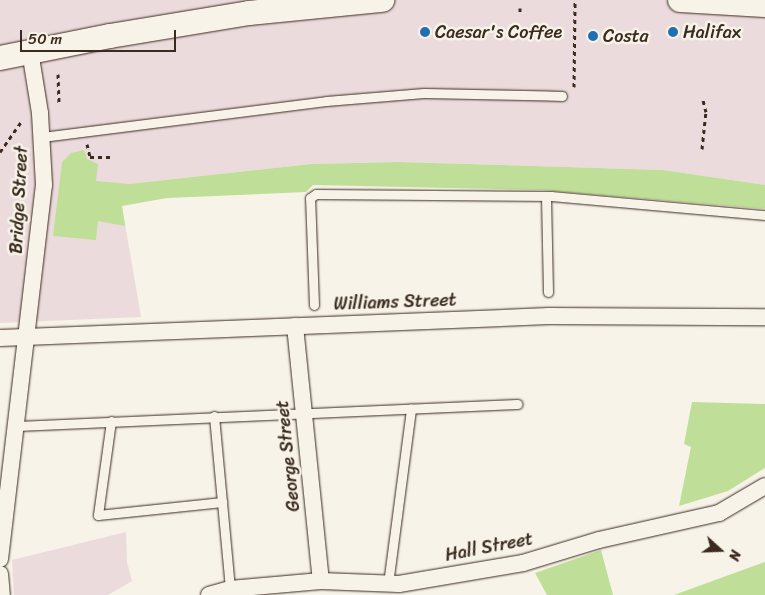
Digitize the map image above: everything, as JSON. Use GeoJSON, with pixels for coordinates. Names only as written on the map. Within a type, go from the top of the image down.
{"type":"FeatureCollection","features":[{"type":"Feature","properties":{"kind":"main road"},"geometry":{"type":"LineString","coordinates":[[0,58],[30,51],[249,13],[382,0]]}},
{"type":"Feature","properties":{"kind":"main road"},"geometry":{"type":"LineString","coordinates":[[680,0],[765,6]]}},
{"type":"Feature","properties":{"kind":"street","name":"Bridge Street"},"geometry":{"type":"LineString","coordinates":[[0,559],[44,185],[40,113],[30,51]]}},
{"type":"Feature","properties":{"kind":"street","name":"Williams Street"},"geometry":{"type":"LineString","coordinates":[[0,338],[549,316],[765,317]]}},
{"type":"Feature","properties":{"kind":"street","name":"George Street"},"geometry":{"type":"LineString","coordinates":[[295,326],[321,581]]}},
{"type":"Feature","properties":{"kind":"street","name":"Hall Street"},"geometry":{"type":"LineString","coordinates":[[209,595],[230,588],[321,581],[388,584],[523,563],[599,540],[719,513],[765,486]]}},
{"type":"Feature","properties":{"kind":"street"},"geometry":{"type":"LineString","coordinates":[[0,574],[2,595]]}},
{"type":"Feature","properties":{"kind":"lane"},"geometry":{"type":"LineString","coordinates":[[42,137],[355,98],[424,93],[562,96]]}},
{"type":"Feature","properties":{"kind":"lane"},"geometry":{"type":"LineString","coordinates":[[314,305],[310,198],[316,194],[546,196],[765,215]]}},
{"type":"Feature","properties":{"kind":"lane"},"geometry":{"type":"LineString","coordinates":[[546,196],[548,292]]}},
{"type":"Feature","properties":{"kind":"lane"},"geometry":{"type":"LineString","coordinates":[[16,426],[518,404]]}},
{"type":"Feature","properties":{"kind":"lane"},"geometry":{"type":"LineString","coordinates":[[388,584],[412,409]]}},
{"type":"Feature","properties":{"kind":"lane"},"geometry":{"type":"LineString","coordinates":[[214,416],[230,588]]}},
{"type":"Feature","properties":{"kind":"lane"},"geometry":{"type":"LineString","coordinates":[[111,421],[98,515],[222,502]]}},
{"type":"Feature","properties":{"kind":"path"},"geometry":{"type":"LineString","coordinates":[[562,96],[574,88],[575,0]]}},
{"type":"Feature","properties":{"kind":"path"},"geometry":{"type":"LineString","coordinates":[[520,8],[520,13]]}},
{"type":"Feature","properties":{"kind":"path"},"geometry":{"type":"LineString","coordinates":[[58,74],[59,112]]}},
{"type":"Feature","properties":{"kind":"path"},"geometry":{"type":"LineString","coordinates":[[702,149],[706,112],[703,100]]}},
{"type":"Feature","properties":{"kind":"path"},"geometry":{"type":"LineString","coordinates":[[0,152],[26,116],[40,113]]}},
{"type":"Feature","properties":{"kind":"path"},"geometry":{"type":"LineString","coordinates":[[78,146],[87,144],[90,157],[111,157]]}},
{"type":"Feature","properties":{"kind":"shaded area"},"geometry":{"type":"Polygon","coordinates":[[[0,0],[765,0],[765,185],[663,170],[399,162],[311,164],[129,184],[122,206],[141,317],[0,323],[0,0]]]}},
{"type":"Feature","properties":{"kind":"shaded area"},"geometry":{"type":"Polygon","coordinates":[[[126,532],[127,562],[132,581],[108,595],[14,595],[12,560],[126,532]]]}},
{"type":"Feature","properties":{"kind":"green space"},"geometry":{"type":"Polygon","coordinates":[[[84,150],[87,159],[98,164],[96,181],[129,184],[311,164],[399,162],[663,170],[765,185],[765,209],[541,190],[313,185],[306,192],[167,198],[122,206],[125,226],[98,221],[96,240],[53,236],[62,162],[71,153],[84,150]]]}},
{"type":"Feature","properties":{"kind":"green space"},"geometry":{"type":"Polygon","coordinates":[[[692,402],[765,404],[765,468],[728,491],[679,506],[691,447],[684,444],[692,402]]]}},
{"type":"Feature","properties":{"kind":"green space"},"geometry":{"type":"Polygon","coordinates":[[[601,550],[613,595],[547,595],[535,573],[601,550]]]}},
{"type":"Feature","properties":{"kind":"green space"},"geometry":{"type":"Polygon","coordinates":[[[765,562],[765,595],[674,595],[765,562]]]}},
{"type":"Feature","properties":{"kind":"place","name":"Caesar's Coffee"},"geometry":{"type":"Point","coordinates":[425,32]}},
{"type":"Feature","properties":{"kind":"place","name":"Halifax"},"geometry":{"type":"Point","coordinates":[673,32]}},
{"type":"Feature","properties":{"kind":"place","name":"Costa"},"geometry":{"type":"Point","coordinates":[593,36]}}]}
